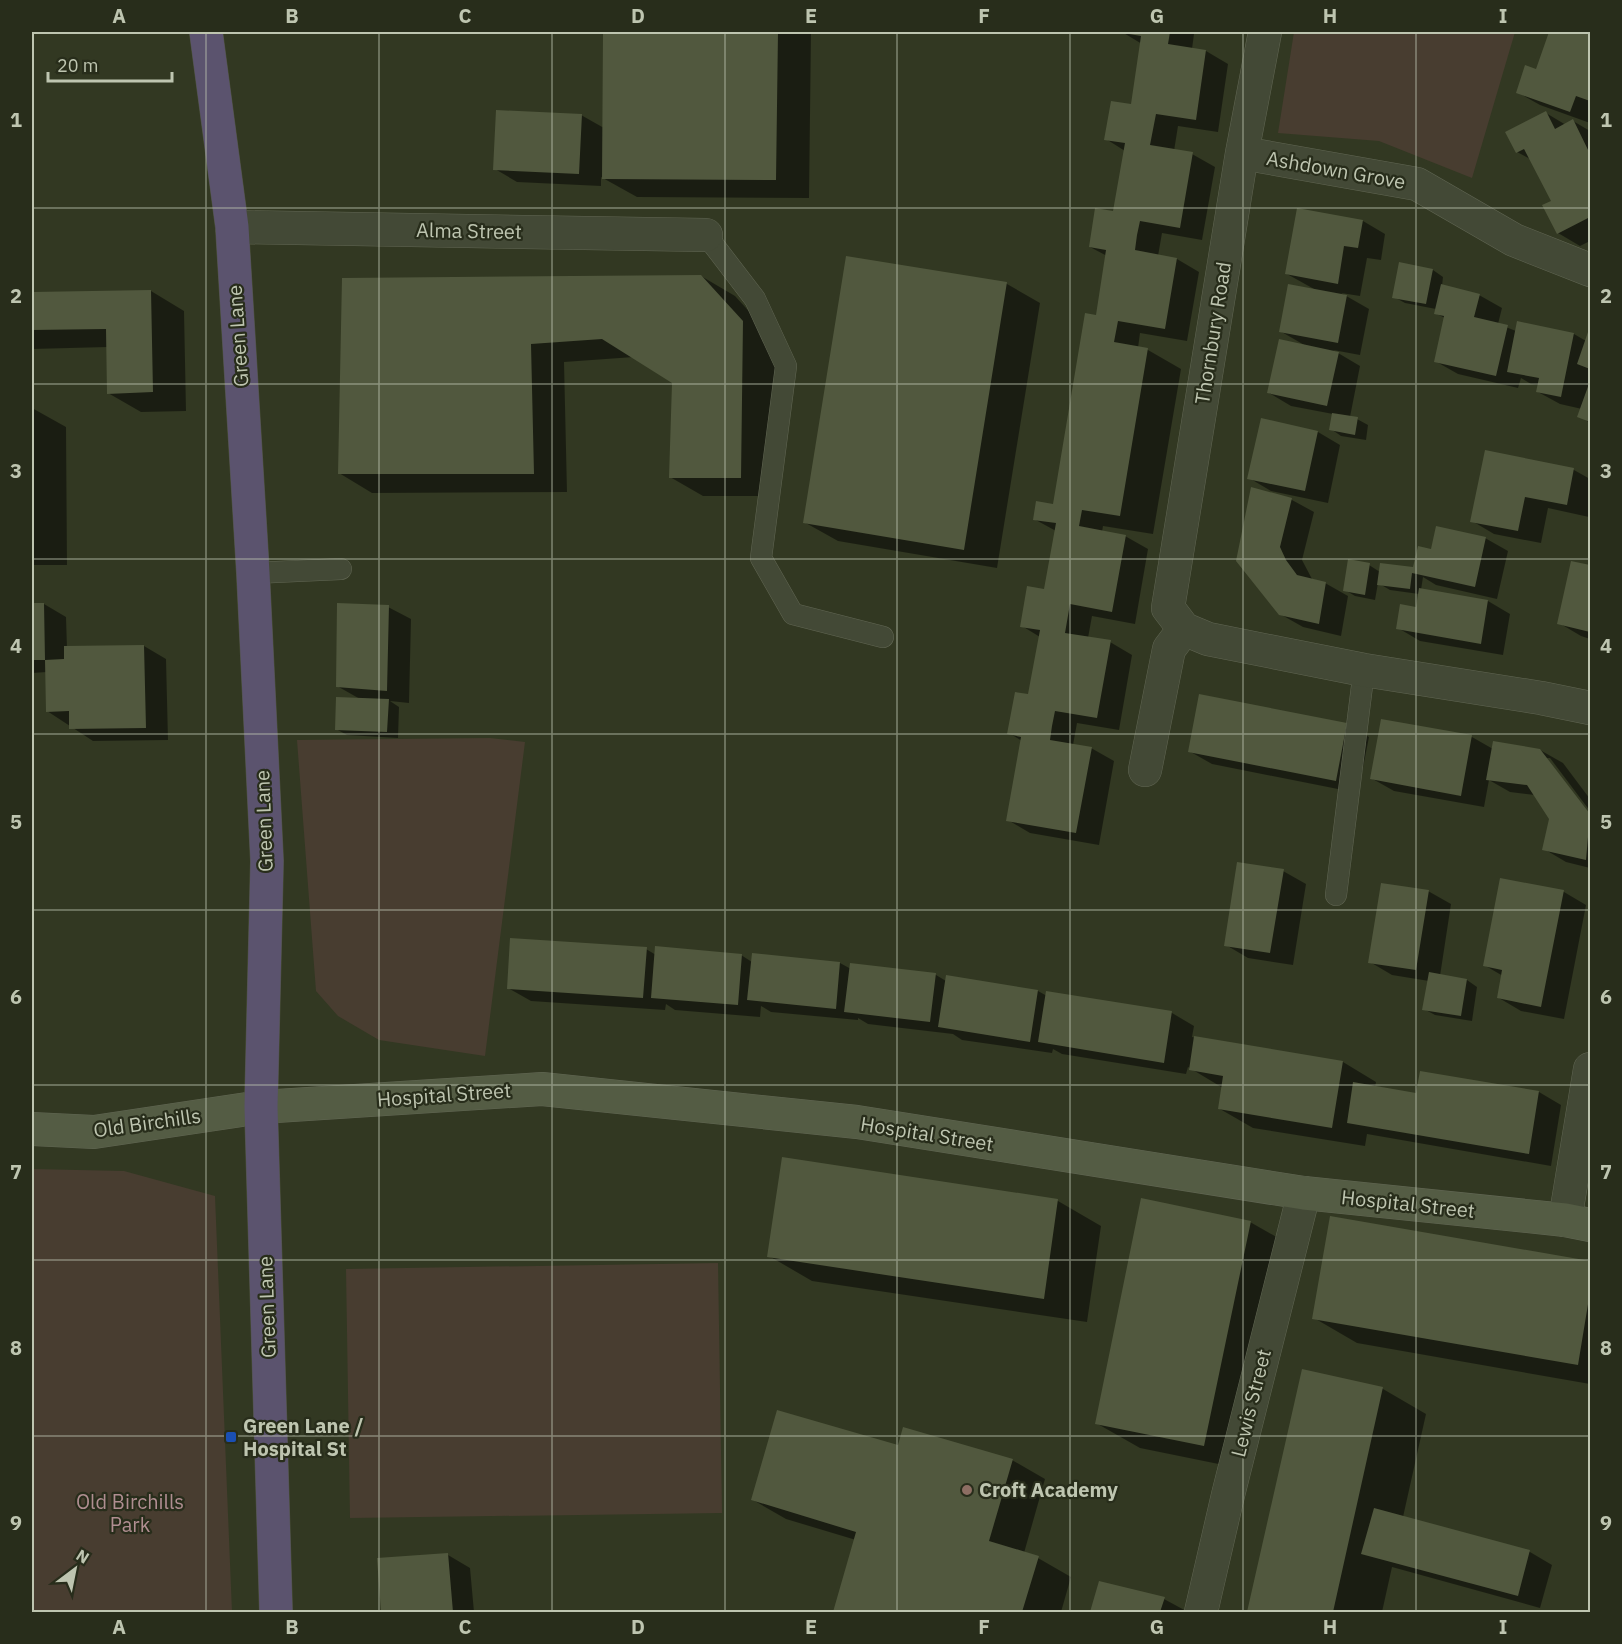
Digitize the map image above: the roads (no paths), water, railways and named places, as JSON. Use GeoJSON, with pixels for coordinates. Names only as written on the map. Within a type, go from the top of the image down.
{"type":"FeatureCollection","features":[{"type":"Feature","properties":{"kind":"highway","name":"Green Lane"},"geometry":{"type":"LineString","coordinates":[[206,32],[232,227],[253,573],[267,861],[261,1107],[276,1612]]}},
{"type":"Feature","properties":{"kind":"street","name":"Thornbury Road"},"geometry":{"type":"LineString","coordinates":[[1184,629],[1168,608],[1242,153],[1265,32]]}},
{"type":"Feature","properties":{"kind":"street","name":"Ashdown Grove"},"geometry":{"type":"LineString","coordinates":[[1242,153],[1417,184],[1514,240],[1590,270]]}},
{"type":"Feature","properties":{"kind":"street","name":"Alma Street"},"geometry":{"type":"LineString","coordinates":[[232,227],[706,235]]}},
{"type":"Feature","properties":{"kind":"street"},"geometry":{"type":"LineString","coordinates":[[1145,770],[1169,649],[1184,629],[1208,639],[1364,670],[1590,708]]}},
{"type":"Feature","properties":{"kind":"street"},"geometry":{"type":"LineString","coordinates":[[1578,1222],[1590,1069]]}},
{"type":"Feature","properties":{"kind":"street","name":"Hospital Street"},"geometry":{"type":"LineString","coordinates":[[261,1107],[542,1089],[857,1122],[1304,1193],[1578,1222]]}},
{"type":"Feature","properties":{"kind":"street","name":"Old Birchills"},"geometry":{"type":"LineString","coordinates":[[32,1130],[94,1132],[261,1107]]}},
{"type":"Feature","properties":{"kind":"street","name":"Lewis Street"},"geometry":{"type":"LineString","coordinates":[[1201,1612],[1304,1193]]}},
{"type":"Feature","properties":{"kind":"lane"},"geometry":{"type":"LineString","coordinates":[[706,235],[755,299],[786,366],[761,558],[794,614],[883,637]]}},
{"type":"Feature","properties":{"kind":"lane"},"geometry":{"type":"LineString","coordinates":[[253,573],[340,569]]}},
{"type":"Feature","properties":{"kind":"lane"},"geometry":{"type":"LineString","coordinates":[[1336,895],[1364,670]]}},
{"type":"Feature","properties":{"kind":"place","name":"Green Lane / Hospital St"},"geometry":{"type":"Point","coordinates":[231,1437]}},
{"type":"Feature","properties":{"kind":"place","name":"Croft Academy"},"geometry":{"type":"Point","coordinates":[967,1490]}},
{"type":"Feature","properties":{"kind":"park label","name":"Old Birchills Park"},"geometry":{"type":"Point","coordinates":[130,1514]}}]}
